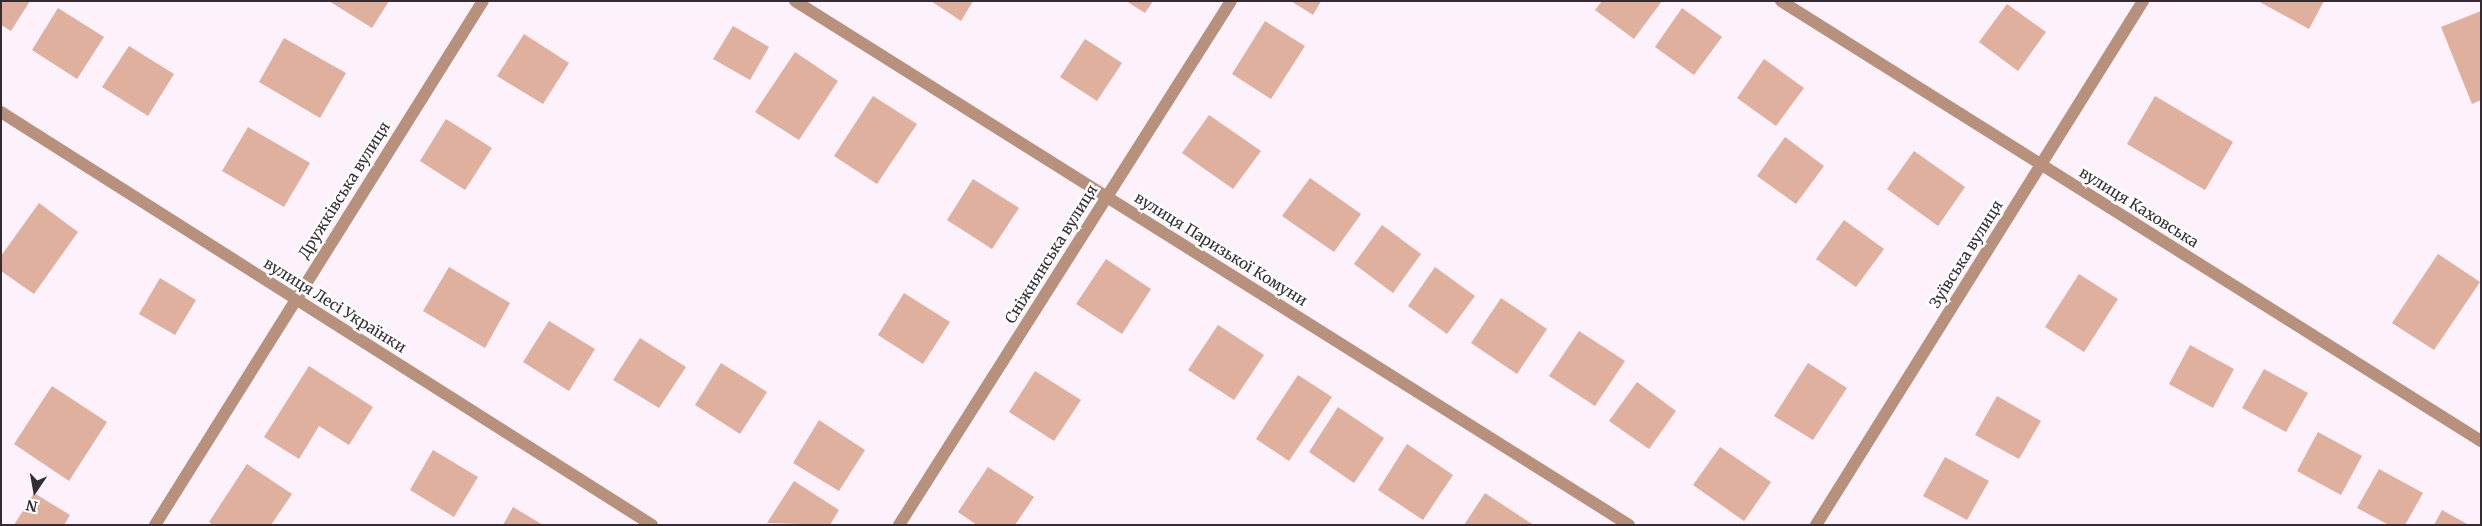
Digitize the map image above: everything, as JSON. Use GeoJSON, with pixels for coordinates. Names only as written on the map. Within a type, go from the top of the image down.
{"type":"FeatureCollection","features":[{"type":"Feature","properties":{"kind":"street","name":"Дружківська вулиця"},"geometry":{"type":"LineString","coordinates":[[155,525],[482,1]]}},
{"type":"Feature","properties":{"kind":"street","name":"вулиця Паризької Комуни"},"geometry":{"type":"LineString","coordinates":[[795,1],[1629,525]]}},
{"type":"Feature","properties":{"kind":"street","name":"Сніжнянська вулиця"},"geometry":{"type":"LineString","coordinates":[[900,525],[1231,1]]}},
{"type":"Feature","properties":{"kind":"street","name":"вулиця Каховська"},"geometry":{"type":"LineString","coordinates":[[1781,1],[2481,440]]}},
{"type":"Feature","properties":{"kind":"street","name":"Зуївська вулиця"},"geometry":{"type":"LineString","coordinates":[[1816,525],[2143,1]]}},
{"type":"Feature","properties":{"kind":"street","name":"вулиця Лесі Українки"},"geometry":{"type":"LineString","coordinates":[[1,112],[652,525]]}},
{"type":"Feature","properties":{"kind":"building"},"geometry":{"type":"Polygon","coordinates":[[[1,1],[30,1],[11,31],[1,25],[1,1]]]}},
{"type":"Feature","properties":{"kind":"building"},"geometry":{"type":"Polygon","coordinates":[[[329,1],[389,1],[372,28],[329,1]]]}},
{"type":"Feature","properties":{"kind":"building"},"geometry":{"type":"Polygon","coordinates":[[[931,1],[973,1],[961,21],[931,1]]]}},
{"type":"Feature","properties":{"kind":"building"},"geometry":{"type":"Polygon","coordinates":[[[1126,1],[1153,1],[1145,13],[1126,1]]]}},
{"type":"Feature","properties":{"kind":"building"},"geometry":{"type":"Polygon","coordinates":[[[1291,1],[1321,1],[1313,15],[1291,1]]]}},
{"type":"Feature","properties":{"kind":"building"},"geometry":{"type":"Polygon","coordinates":[[[1602,1],[1662,1],[1634,39],[1595,10],[1602,1]]]}},
{"type":"Feature","properties":{"kind":"building"},"geometry":{"type":"Polygon","coordinates":[[[2258,1],[2324,1],[2309,29],[2258,1]]]}},
{"type":"Feature","properties":{"kind":"building"},"geometry":{"type":"Polygon","coordinates":[[[2007,4],[2046,32],[2018,71],[1979,42],[2007,4]]]}},
{"type":"Feature","properties":{"kind":"building"},"geometry":{"type":"Polygon","coordinates":[[[58,8],[104,37],[77,79],[32,50],[58,8]]]}},
{"type":"Feature","properties":{"kind":"building"},"geometry":{"type":"Polygon","coordinates":[[[1682,8],[1722,37],[1694,75],[1655,47],[1682,8]]]}},
{"type":"Feature","properties":{"kind":"building"},"geometry":{"type":"Polygon","coordinates":[[[2481,11],[2481,100],[2472,104],[2441,27],[2481,11]]]}},
{"type":"Feature","properties":{"kind":"building"},"geometry":{"type":"Polygon","coordinates":[[[1265,21],[1305,46],[1271,99],[1232,74],[1265,21]]]}},
{"type":"Feature","properties":{"kind":"building"},"geometry":{"type":"Polygon","coordinates":[[[733,26],[769,47],[750,80],[713,59],[733,26]]]}},
{"type":"Feature","properties":{"kind":"building"},"geometry":{"type":"Polygon","coordinates":[[[524,34],[569,63],[543,104],[497,76],[524,34]]]}},
{"type":"Feature","properties":{"kind":"building"},"geometry":{"type":"Polygon","coordinates":[[[284,38],[346,73],[320,118],[259,82],[284,38]]]}},
{"type":"Feature","properties":{"kind":"building"},"geometry":{"type":"Polygon","coordinates":[[[1085,39],[1122,63],[1097,101],[1060,77],[1085,39]]]}},
{"type":"Feature","properties":{"kind":"building"},"geometry":{"type":"Polygon","coordinates":[[[129,46],[174,74],[148,116],[102,87],[129,46]]]}},
{"type":"Feature","properties":{"kind":"building"},"geometry":{"type":"Polygon","coordinates":[[[795,52],[838,81],[799,140],[755,112],[795,52]]]}},
{"type":"Feature","properties":{"kind":"building"},"geometry":{"type":"Polygon","coordinates":[[[1764,59],[1804,88],[1776,126],[1737,98],[1764,59]]]}},
{"type":"Feature","properties":{"kind":"building"},"geometry":{"type":"Polygon","coordinates":[[[873,96],[917,124],[877,184],[834,156],[873,96]]]}},
{"type":"Feature","properties":{"kind":"building"},"geometry":{"type":"Polygon","coordinates":[[[2155,96],[2233,142],[2205,190],[2127,144],[2155,96]]]}},
{"type":"Feature","properties":{"kind":"building"},"geometry":{"type":"Polygon","coordinates":[[[1209,115],[1261,151],[1233,189],[1182,153],[1209,115]]]}},
{"type":"Feature","properties":{"kind":"building"},"geometry":{"type":"Polygon","coordinates":[[[446,119],[492,148],[465,190],[420,161],[446,119]]]}},
{"type":"Feature","properties":{"kind":"building"},"geometry":{"type":"Polygon","coordinates":[[[248,127],[310,163],[284,207],[222,171],[248,127]]]}},
{"type":"Feature","properties":{"kind":"building"},"geometry":{"type":"Polygon","coordinates":[[[1785,137],[1824,166],[1796,204],[1757,176],[1785,137]]]}},
{"type":"Feature","properties":{"kind":"building"},"geometry":{"type":"Polygon","coordinates":[[[1914,151],[1965,187],[1938,226],[1887,189],[1914,151]]]}},
{"type":"Feature","properties":{"kind":"building"},"geometry":{"type":"Polygon","coordinates":[[[1310,178],[1361,214],[1334,252],[1282,216],[1310,178]]]}},
{"type":"Feature","properties":{"kind":"building"},"geometry":{"type":"Polygon","coordinates":[[[973,179],[1019,208],[992,249],[947,220],[973,179]]]}},
{"type":"Feature","properties":{"kind":"building"},"geometry":{"type":"Polygon","coordinates":[[[39,203],[78,232],[34,294],[1,271],[1,256],[39,203]]]}},
{"type":"Feature","properties":{"kind":"building"},"geometry":{"type":"Polygon","coordinates":[[[1844,220],[1884,249],[1856,287],[1816,259],[1844,220]]]}},
{"type":"Feature","properties":{"kind":"building"},"geometry":{"type":"Polygon","coordinates":[[[1382,225],[1421,254],[1393,293],[1354,264],[1382,225]]]}},
{"type":"Feature","properties":{"kind":"building"},"geometry":{"type":"Polygon","coordinates":[[[2438,254],[2480,282],[2434,350],[2392,323],[2438,254]]]}},
{"type":"Feature","properties":{"kind":"building"},"geometry":{"type":"Polygon","coordinates":[[[1106,259],[1151,289],[1122,334],[1076,304],[1106,259]]]}},
{"type":"Feature","properties":{"kind":"building"},"geometry":{"type":"Polygon","coordinates":[[[449,267],[510,303],[485,348],[423,311],[449,267]]]}},
{"type":"Feature","properties":{"kind":"building"},"geometry":{"type":"Polygon","coordinates":[[[1435,267],[1475,296],[1447,334],[1408,306],[1435,267]]]}},
{"type":"Feature","properties":{"kind":"building"},"geometry":{"type":"Polygon","coordinates":[[[2079,274],[2118,299],[2084,352],[2045,327],[2079,274]]]}},
{"type":"Feature","properties":{"kind":"building"},"geometry":{"type":"Polygon","coordinates":[[[160,278],[196,300],[175,335],[139,314],[160,278]]]}},
{"type":"Feature","properties":{"kind":"building"},"geometry":{"type":"Polygon","coordinates":[[[904,293],[950,322],[923,364],[878,335],[904,293]]]}},
{"type":"Feature","properties":{"kind":"building"},"geometry":{"type":"Polygon","coordinates":[[[1501,298],[1547,329],[1517,374],[1471,343],[1501,298]]]}},
{"type":"Feature","properties":{"kind":"building"},"geometry":{"type":"Polygon","coordinates":[[[549,321],[595,349],[569,391],[523,362],[549,321]]]}},
{"type":"Feature","properties":{"kind":"building"},"geometry":{"type":"Polygon","coordinates":[[[1218,325],[1264,355],[1234,400],[1188,370],[1218,325]]]}},
{"type":"Feature","properties":{"kind":"building"},"geometry":{"type":"Polygon","coordinates":[[[1579,331],[1625,361],[1595,406],[1549,376],[1579,331]]]}},
{"type":"Feature","properties":{"kind":"building"},"geometry":{"type":"Polygon","coordinates":[[[640,338],[686,367],[659,408],[613,380],[640,338]]]}},
{"type":"Feature","properties":{"kind":"building"},"geometry":{"type":"Polygon","coordinates":[[[2190,345],[2234,369],[2213,408],[2169,384],[2190,345]]]}},
{"type":"Feature","properties":{"kind":"building"},"geometry":{"type":"Polygon","coordinates":[[[721,363],[767,392],[740,434],[695,405],[721,363]]]}},
{"type":"Feature","properties":{"kind":"building"},"geometry":{"type":"Polygon","coordinates":[[[1808,363],[1847,388],[1813,440],[1774,416],[1808,363]]]}},
{"type":"Feature","properties":{"kind":"building"},"geometry":{"type":"Polygon","coordinates":[[[309,366],[373,407],[349,445],[319,426],[299,459],[264,437],[309,366]]]}},
{"type":"Feature","properties":{"kind":"building"},"geometry":{"type":"Polygon","coordinates":[[[2264,369],[2308,393],[2286,432],[2242,408],[2264,369]]]}},
{"type":"Feature","properties":{"kind":"building"},"geometry":{"type":"Polygon","coordinates":[[[1035,371],[1081,400],[1054,441],[1009,412],[1035,371]]]}},
{"type":"Feature","properties":{"kind":"building"},"geometry":{"type":"Polygon","coordinates":[[[1298,375],[1332,397],[1289,461],[1256,439],[1298,375]]]}},
{"type":"Feature","properties":{"kind":"building"},"geometry":{"type":"Polygon","coordinates":[[[1637,382],[1676,411],[1649,449],[1609,421],[1637,382]]]}},
{"type":"Feature","properties":{"kind":"building"},"geometry":{"type":"Polygon","coordinates":[[[52,386],[107,422],[69,481],[14,444],[52,386]]]}},
{"type":"Feature","properties":{"kind":"building"},"geometry":{"type":"Polygon","coordinates":[[[1997,396],[2041,421],[2019,459],[1975,435],[1997,396]]]}},
{"type":"Feature","properties":{"kind":"building"},"geometry":{"type":"Polygon","coordinates":[[[1338,407],[1384,438],[1354,483],[1309,452],[1338,407]]]}},
{"type":"Feature","properties":{"kind":"building"},"geometry":{"type":"Polygon","coordinates":[[[819,420],[865,450],[839,491],[793,463],[819,420]]]}},
{"type":"Feature","properties":{"kind":"building"},"geometry":{"type":"Polygon","coordinates":[[[2318,432],[2362,456],[2341,495],[2297,471],[2318,432]]]}},
{"type":"Feature","properties":{"kind":"building"},"geometry":{"type":"Polygon","coordinates":[[[1407,444],[1453,475],[1423,520],[1378,490],[1407,444]]]}},
{"type":"Feature","properties":{"kind":"building"},"geometry":{"type":"Polygon","coordinates":[[[1720,447],[1771,482],[1744,521],[1693,485],[1720,447]]]}},
{"type":"Feature","properties":{"kind":"building"},"geometry":{"type":"Polygon","coordinates":[[[433,450],[478,477],[454,517],[410,490],[433,450]]]}},
{"type":"Feature","properties":{"kind":"building"},"geometry":{"type":"Polygon","coordinates":[[[1945,457],[1989,481],[1967,520],[1923,496],[1945,457]]]}},
{"type":"Feature","properties":{"kind":"building"},"geometry":{"type":"Polygon","coordinates":[[[247,464],[292,494],[271,525],[213,525],[209,522],[247,464]]]}},
{"type":"Feature","properties":{"kind":"building"},"geometry":{"type":"Polygon","coordinates":[[[988,467],[1034,497],[1015,525],[977,525],[958,512],[988,467]]]}},
{"type":"Feature","properties":{"kind":"building"},"geometry":{"type":"Polygon","coordinates":[[[2379,469],[2423,493],[2405,525],[2389,525],[2357,508],[2379,469]]]}},
{"type":"Feature","properties":{"kind":"building"},"geometry":{"type":"Polygon","coordinates":[[[794,481],[839,510],[830,525],[767,523],[794,481]]]}},
{"type":"Feature","properties":{"kind":"building"},"geometry":{"type":"Polygon","coordinates":[[[34,493],[70,515],[64,525],[14,525],[34,493]]]}},
{"type":"Feature","properties":{"kind":"building"},"geometry":{"type":"Polygon","coordinates":[[[1485,493],[1532,524],[1464,525],[1485,493]]]}},
{"type":"Feature","properties":{"kind":"building"},"geometry":{"type":"Polygon","coordinates":[[[513,507],[543,525],[503,525],[513,507]]]}},
{"type":"Feature","properties":{"kind":"building"},"geometry":{"type":"Polygon","coordinates":[[[2442,510],[2469,525],[2434,525],[2442,510]]]}}]}
